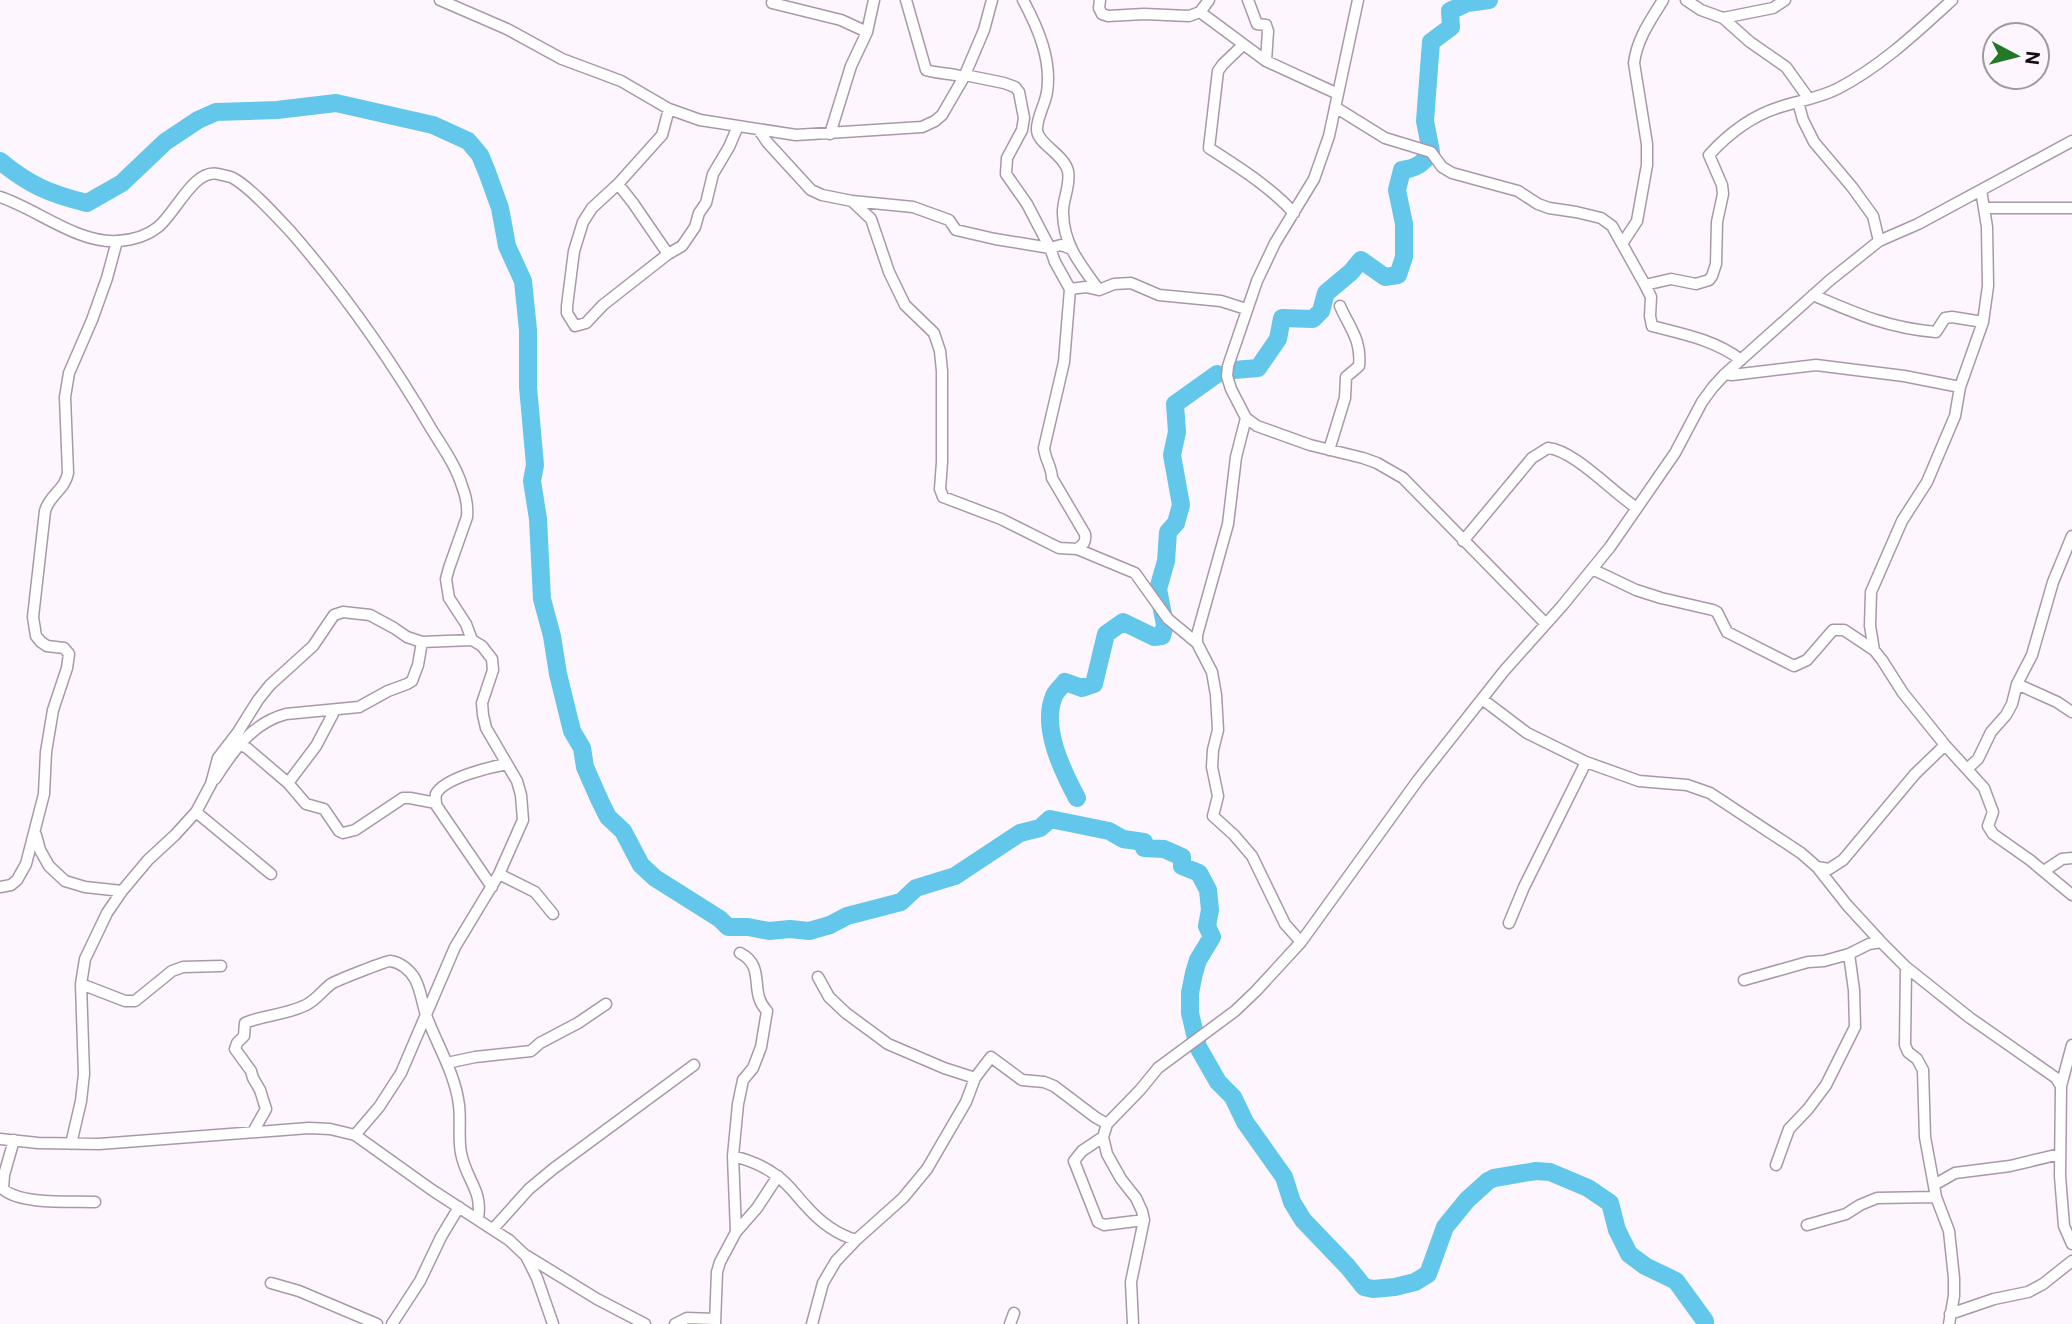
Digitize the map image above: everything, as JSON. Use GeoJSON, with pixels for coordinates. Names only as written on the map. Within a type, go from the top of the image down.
{"type":"FeatureCollection","features":[{"type":"Feature","properties":{"kind":"street"},"geometry":{"type":"LineString","coordinates":[[440,0],[461,3],[562,60],[621,81],[670,108],[700,120],[796,135],[922,127],[929,124],[942,115],[965,76],[984,30],[992,0]]}},
{"type":"Feature","properties":{"kind":"street"},"geometry":{"type":"LineString","coordinates":[[830,134],[850,66],[867,32],[874,0]]}},
{"type":"Feature","properties":{"kind":"street"},"geometry":{"type":"LineString","coordinates":[[906,0],[926,70],[1004,83],[1015,87],[1019,92],[1024,118],[1022,130],[1007,158],[1006,174],[1027,204],[1070,289],[1064,362],[1044,448],[1052,478],[1084,534],[1086,541],[1077,549]]}},
{"type":"Feature","properties":{"kind":"street"},"geometry":{"type":"LineString","coordinates":[[1023,0],[1035,22],[1045,52],[1047,95],[1037,134],[1060,156],[1068,171],[1068,193],[1062,212],[1069,248],[1099,290]]}},
{"type":"Feature","properties":{"kind":"street"},"geometry":{"type":"LineString","coordinates":[[1100,0],[1099,8],[1102,14],[1108,16],[1189,16],[1200,12],[1209,0]]}},
{"type":"Feature","properties":{"kind":"street"},"geometry":{"type":"LineString","coordinates":[[1248,0],[1257,24],[1266,25],[1268,31],[1266,61]]}},
{"type":"Feature","properties":{"kind":"street"},"geometry":{"type":"LineString","coordinates":[[1622,244],[1637,221],[1647,165],[1647,144],[1634,63],[1636,50],[1663,0]]}},
{"type":"Feature","properties":{"kind":"street"},"geometry":{"type":"LineString","coordinates":[[1686,0],[1701,10],[1723,18],[1787,67],[1804,101],[1803,120],[1814,142],[1873,216],[1879,242]]}},
{"type":"Feature","properties":{"kind":"street"},"geometry":{"type":"LineString","coordinates":[[1723,18],[1773,8],[1785,0]]}},
{"type":"Feature","properties":{"kind":"street"},"geometry":{"type":"LineString","coordinates":[[1646,285],[1671,279],[1696,284],[1709,280],[1716,264],[1717,222],[1723,194],[1709,155],[1726,136],[1777,108],[1836,89],[1910,39],[1952,0]]}},
{"type":"Feature","properties":{"kind":"street"},"geometry":{"type":"LineString","coordinates":[[1353,2],[1329,136],[1314,179],[1275,243],[1246,309],[1228,366],[1230,389],[1246,418],[1268,430],[1310,445],[1363,458],[1403,478],[1546,624]]}},
{"type":"Feature","properties":{"kind":"street"},"geometry":{"type":"LineString","coordinates":[[772,3],[841,20],[867,32]]}},
{"type":"Feature","properties":{"kind":"street"},"geometry":{"type":"LineString","coordinates":[[1200,12],[1266,61],[1338,94]]}},
{"type":"Feature","properties":{"kind":"street"},"geometry":{"type":"LineString","coordinates":[[1243,45],[1218,71],[1209,148],[1251,175],[1294,213]]}},
{"type":"Feature","properties":{"kind":"street"},"geometry":{"type":"LineString","coordinates":[[1335,107],[1385,138],[1431,152],[1442,167],[1452,173],[1518,191],[1549,208],[1601,218],[1612,226],[1646,285],[1650,297],[1652,326],[1700,338],[1728,350],[1741,360]]}},
{"type":"Feature","properties":{"kind":"street"},"geometry":{"type":"LineString","coordinates":[[670,108],[662,135],[587,214],[578,233],[567,313],[571,322],[579,326],[668,254],[682,246],[695,227],[699,213],[706,203],[713,174],[738,126]]}},
{"type":"Feature","properties":{"kind":"street"},"geometry":{"type":"LineString","coordinates":[[759,130],[811,190],[822,195],[913,207],[949,220],[957,230],[1050,248],[1061,245],[1069,248]]}},
{"type":"Feature","properties":{"kind":"street"},"geometry":{"type":"LineString","coordinates":[[1133,1324],[1132,1282],[1144,1220],[1136,1198],[1121,1180],[1107,1154],[1103,1137],[1107,1124],[1158,1068],[1235,1011],[1301,942],[1418,780],[1504,671],[1592,569],[1675,453],[1702,402],[1725,374],[1813,295],[1879,242],[1918,224],[2072,141]]}},
{"type":"Feature","properties":{"kind":"street"},"geometry":{"type":"LineString","coordinates":[[0,197],[16,202],[76,232],[117,241],[143,236],[158,227],[204,174],[214,173],[232,178],[266,205],[349,304],[389,360],[462,483],[467,502],[467,517],[446,579],[449,598],[466,624],[472,640]]}},
{"type":"Feature","properties":{"kind":"street"},"geometry":{"type":"LineString","coordinates":[[618,184],[668,254]]}},
{"type":"Feature","properties":{"kind":"street"},"geometry":{"type":"LineString","coordinates":[[1874,650],[1870,626],[1871,592],[1902,521],[1927,482],[1941,450],[1955,416],[1960,387],[1983,322],[1988,286],[1985,208],[1981,190]]}},
{"type":"Feature","properties":{"kind":"street"},"geometry":{"type":"LineString","coordinates":[[852,201],[872,219],[889,272],[905,305],[934,333],[940,351],[940,489],[943,497],[1001,519],[1059,548],[1077,549],[1135,573],[1161,611],[1197,643],[1212,672],[1216,695],[1218,730],[1212,767],[1218,796],[1213,816],[1252,856],[1285,924],[1301,942]]}},
{"type":"Feature","properties":{"kind":"street"},"geometry":{"type":"LineString","coordinates":[[1985,208],[2072,208]]}},
{"type":"Feature","properties":{"kind":"street"},"geometry":{"type":"LineString","coordinates":[[0,887],[11,885],[18,880],[26,864],[44,794],[46,752],[53,710],[67,668],[69,654],[64,648],[47,646],[36,636],[33,617],[45,511],[50,500],[67,481],[65,397],[69,373],[96,310],[117,241]]}},
{"type":"Feature","properties":{"kind":"street"},"geometry":{"type":"LineString","coordinates":[[1070,289],[1099,290],[1114,284],[1131,283],[1159,295],[1221,301],[1246,309]]}},
{"type":"Feature","properties":{"kind":"street"},"geometry":{"type":"LineString","coordinates":[[1813,295],[1871,319],[1906,329],[1936,332],[1945,318],[1952,317],[1983,322]]}},
{"type":"Feature","properties":{"kind":"street"},"geometry":{"type":"LineString","coordinates":[[1329,450],[1345,398],[1346,377],[1359,366],[1360,357],[1356,334],[1340,306]]}},
{"type":"Feature","properties":{"kind":"street"},"geometry":{"type":"LineString","coordinates":[[1725,374],[1816,365],[1904,376],[1960,387]]}},
{"type":"Feature","properties":{"kind":"street"},"geometry":{"type":"LineString","coordinates":[[1197,643],[1228,524],[1236,457],[1246,418]]}},
{"type":"Feature","properties":{"kind":"street"},"geometry":{"type":"LineString","coordinates":[[1463,541],[1532,458],[1548,448],[1563,451],[1637,508]]}},
{"type":"Feature","properties":{"kind":"street"},"geometry":{"type":"LineString","coordinates":[[1967,769],[1978,759],[1991,732],[2012,704],[2017,684],[2032,654],[2053,582],[2072,536]]}},
{"type":"Feature","properties":{"kind":"street"},"geometry":{"type":"LineString","coordinates":[[1592,569],[1636,590],[1713,610],[1717,612],[1727,632],[1794,666],[1807,660],[1833,630],[1844,630],[1874,650],[1903,693],[1984,788],[1993,812],[1988,826],[1993,834],[2072,895]]}},
{"type":"Feature","properties":{"kind":"street"},"geometry":{"type":"LineString","coordinates":[[235,743],[270,685],[313,646],[334,615],[353,612],[370,615],[407,637],[422,642],[472,640],[482,646],[492,659],[493,670],[482,703],[482,715],[486,728],[522,795],[523,820],[519,834],[492,887],[455,947],[401,1073],[392,1089],[355,1135]]}},
{"type":"Feature","properties":{"kind":"street"},"geometry":{"type":"LineString","coordinates":[[71,1144],[84,1074],[81,984],[85,958],[107,913],[122,891],[148,860],[196,812],[211,784],[218,758],[235,743],[274,717],[359,707],[412,681],[422,642]]}},
{"type":"Feature","properties":{"kind":"street"},"geometry":{"type":"LineString","coordinates":[[2017,684],[2057,702],[2072,712]]}},
{"type":"Feature","properties":{"kind":"street"},"geometry":{"type":"LineString","coordinates":[[1482,699],[1527,733],[1586,762],[1639,781],[1686,785],[1710,793],[1801,853],[1817,867],[1847,905],[1906,967],[1970,1018],[2056,1078],[2061,1086]]}},
{"type":"Feature","properties":{"kind":"street"},"geometry":{"type":"LineString","coordinates":[[288,783],[316,746],[335,710]]}},
{"type":"Feature","properties":{"kind":"street"},"geometry":{"type":"LineString","coordinates":[[235,743],[247,748],[288,783],[306,804],[324,809],[343,833],[355,830],[403,798],[436,803]]}},
{"type":"Feature","properties":{"kind":"street"},"geometry":{"type":"LineString","coordinates":[[1817,867],[1829,869],[1843,860],[1915,774],[1945,745]]}},
{"type":"Feature","properties":{"kind":"street"},"geometry":{"type":"LineString","coordinates":[[1509,923],[1586,762]]}},
{"type":"Feature","properties":{"kind":"street"},"geometry":{"type":"LineString","coordinates":[[492,887],[436,803],[437,793],[466,775],[507,764]]}},
{"type":"Feature","properties":{"kind":"street"},"geometry":{"type":"LineString","coordinates":[[196,812],[271,874]]}},
{"type":"Feature","properties":{"kind":"street"},"geometry":{"type":"LineString","coordinates":[[35,831],[37,844],[49,866],[65,881],[122,891]]}},
{"type":"Feature","properties":{"kind":"street"},"geometry":{"type":"LineString","coordinates":[[2044,871],[2063,859],[2072,858]]}},
{"type":"Feature","properties":{"kind":"street"},"geometry":{"type":"LineString","coordinates":[[26,864],[49,866]]}},
{"type":"Feature","properties":{"kind":"street"},"geometry":{"type":"LineString","coordinates":[[499,874],[534,892],[553,914]]}},
{"type":"Feature","properties":{"kind":"street"},"geometry":{"type":"LineString","coordinates":[[1744,980],[1808,962],[1824,961],[1881,942]]}},
{"type":"Feature","properties":{"kind":"street"},"geometry":{"type":"LineString","coordinates":[[736,1232],[733,1156],[741,1089],[743,1080],[757,1060],[767,1011],[758,996],[754,964],[740,953]]}},
{"type":"Feature","properties":{"kind":"street"},"geometry":{"type":"LineString","coordinates":[[1776,1165],[1789,1129],[1826,1086],[1856,1027],[1849,954]]}},
{"type":"Feature","properties":{"kind":"street"},"geometry":{"type":"LineString","coordinates":[[253,1132],[265,1112],[265,1105],[251,1071],[235,1049],[244,1036],[247,1021],[297,1009],[309,1003],[332,983],[386,961],[401,965],[415,979],[425,1013],[447,1063],[459,1105],[460,1149],[468,1176],[480,1201],[478,1218]]}},
{"type":"Feature","properties":{"kind":"street"},"geometry":{"type":"LineString","coordinates":[[81,984],[125,1001],[135,1001],[172,971],[183,967],[221,966]]}},
{"type":"Feature","properties":{"kind":"street"},"geometry":{"type":"LineString","coordinates":[[1906,967],[1905,1045],[1923,1070],[1925,1137],[1936,1197],[1948,1231],[1954,1278],[1950,1319]]}},
{"type":"Feature","properties":{"kind":"street"},"geometry":{"type":"LineString","coordinates":[[818,976],[829,997],[888,1044],[975,1078]]}},
{"type":"Feature","properties":{"kind":"street"},"geometry":{"type":"LineString","coordinates":[[447,1063],[531,1051],[606,1004]]}},
{"type":"Feature","properties":{"kind":"street"},"geometry":{"type":"LineString","coordinates":[[2072,1045],[2061,1086],[2060,1108],[2060,1199],[2072,1244]]}},
{"type":"Feature","properties":{"kind":"street"},"geometry":{"type":"LineString","coordinates":[[812,1324],[823,1283],[836,1261],[903,1198],[928,1169],[966,1102],[975,1078],[991,1057],[1022,1080],[1054,1086],[1107,1124]]}},
{"type":"Feature","properties":{"kind":"street"},"geometry":{"type":"LineString","coordinates":[[493,1229],[529,1189],[553,1168],[694,1065]]}},
{"type":"Feature","properties":{"kind":"street"},"geometry":{"type":"LineString","coordinates":[[2044,1070],[2067,1068]]}},
{"type":"Feature","properties":{"kind":"street"},"geometry":{"type":"LineString","coordinates":[[2060,1108],[2072,1112]]}},
{"type":"Feature","properties":{"kind":"street"},"geometry":{"type":"LineString","coordinates":[[0,1139],[99,1144],[309,1128],[330,1129],[355,1135],[478,1218],[526,1256],[645,1324]]}},
{"type":"Feature","properties":{"kind":"street"},"geometry":{"type":"LineString","coordinates":[[1103,1137],[1082,1151],[1074,1161],[1098,1222],[1104,1225],[1144,1220]]}},
{"type":"Feature","properties":{"kind":"street"},"geometry":{"type":"LineString","coordinates":[[14,1140],[4,1175],[3,1189],[9,1195],[23,1199],[95,1202]]}},
{"type":"Feature","properties":{"kind":"street"},"geometry":{"type":"LineString","coordinates":[[1934,1185],[1955,1173],[2010,1166],[2060,1154]]}},
{"type":"Feature","properties":{"kind":"street"},"geometry":{"type":"LineString","coordinates":[[733,1156],[753,1161],[778,1176],[828,1227],[839,1235],[856,1240]]}},
{"type":"Feature","properties":{"kind":"street"},"geometry":{"type":"LineString","coordinates":[[675,1324],[687,1318],[715,1321],[717,1272],[720,1262],[736,1232],[757,1208],[778,1176]]}},
{"type":"Feature","properties":{"kind":"street"},"geometry":{"type":"LineString","coordinates":[[1807,1224],[1846,1214],[1877,1198],[1936,1197]]}},
{"type":"Feature","properties":{"kind":"street"},"geometry":{"type":"LineString","coordinates":[[392,1324],[414,1290],[459,1207]]}},
{"type":"Feature","properties":{"kind":"street"},"geometry":{"type":"LineString","coordinates":[[526,1256],[537,1278],[553,1324]]}},
{"type":"Feature","properties":{"kind":"street"},"geometry":{"type":"LineString","coordinates":[[1950,1319],[1994,1299],[2028,1292],[2072,1261]]}},
{"type":"Feature","properties":{"kind":"street"},"geometry":{"type":"LineString","coordinates":[[271,1283],[299,1291],[377,1324]]}},
{"type":"Feature","properties":{"kind":"waterway"},"geometry":{"type":"LineString","coordinates":[[1234,370],[1258,368],[1278,339],[1282,318],[1313,319],[1321,311],[1326,293],[1361,260],[1385,277],[1398,275],[1404,257],[1404,224],[1397,190],[1402,170],[1419,165],[1431,152],[1425,121],[1431,42],[1451,27],[1450,11],[1467,3],[1489,0]]}},
{"type":"Feature","properties":{"kind":"waterway"},"geometry":{"type":"LineString","coordinates":[[0,161],[41,188],[87,203],[122,183],[165,142],[198,120],[216,112],[277,110],[336,103],[433,125],[468,141],[480,155],[487,172],[500,208],[507,246],[523,281],[535,465],[532,481],[538,519],[542,599],[558,674],[572,731],[582,748],[585,767],[608,817],[623,831],[641,865],[655,878],[720,919],[728,927],[809,931],[830,925],[847,916],[901,902],[916,888],[955,876],[1020,833],[1040,828],[1050,819],[1109,831],[1123,839],[1144,842],[1144,848],[1164,849],[1182,857],[1182,866],[1199,873],[1208,890],[1210,910],[1207,926],[1212,937],[1198,960],[1190,993],[1190,1013],[1198,1047],[1218,1082],[1233,1097],[1245,1122],[1284,1177],[1292,1202],[1303,1220],[1364,1287],[1395,1287],[1415,1282],[1428,1274],[1445,1227],[1467,1200],[1488,1181],[1536,1171],[1550,1172],[1588,1188],[1610,1203],[1617,1230],[1629,1254],[1645,1266],[1676,1281],[1705,1324]]}},
{"type":"Feature","properties":{"kind":"waterway"},"geometry":{"type":"LineString","coordinates":[[1077,798],[1065,775],[1052,735],[1050,721],[1054,696],[1065,682],[1082,688],[1094,684],[1106,634],[1123,622],[1154,637],[1162,636],[1165,625],[1158,589],[1166,561],[1168,532],[1176,523],[1181,505],[1172,455],[1177,432],[1175,404],[1217,374]]}}]}
